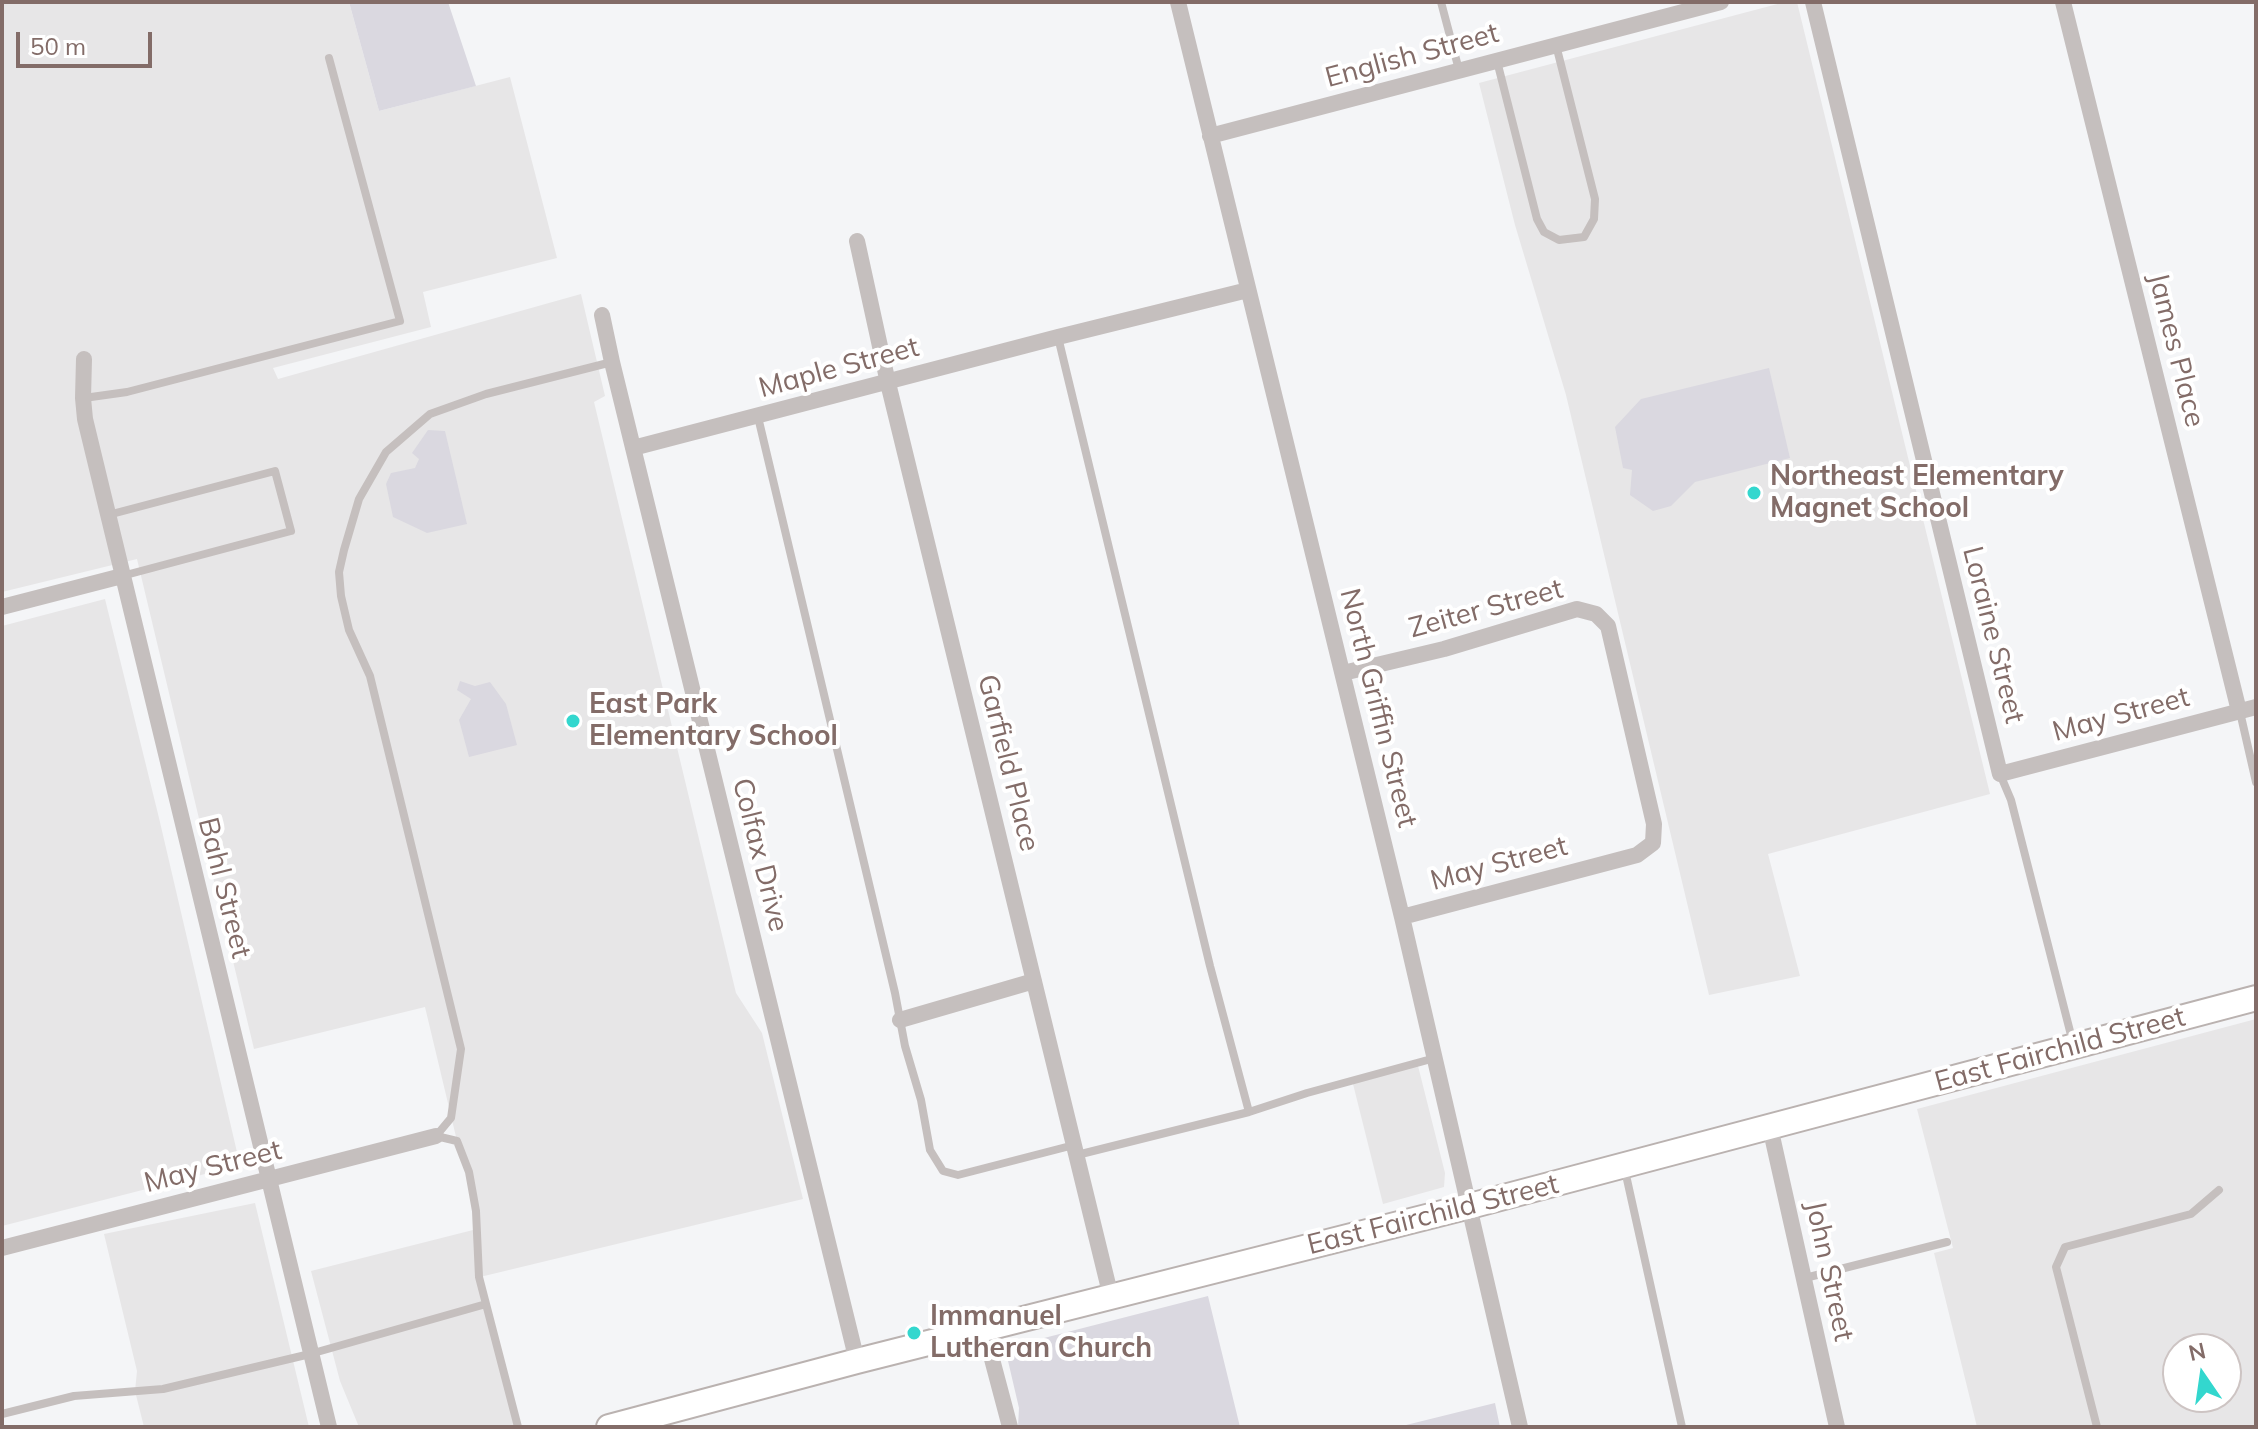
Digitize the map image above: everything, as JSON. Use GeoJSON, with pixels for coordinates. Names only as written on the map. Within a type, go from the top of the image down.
{"type":"FeatureCollection","features":[{"type":"Feature","properties":{"kind":"street","name":"North Griffin Street"},"geometry":{"type":"LineString","coordinates":[[1178,2],[1402,917],[1520,1427]]}},
{"type":"Feature","properties":{"kind":"street","name":"English Street"},"geometry":{"type":"LineString","coordinates":[[1210,136],[1721,2]]}},
{"type":"Feature","properties":{"kind":"street","name":"Loraine Street"},"geometry":{"type":"LineString","coordinates":[[1813,2],[2000,774]]}},
{"type":"Feature","properties":{"kind":"street","name":"James Place"},"geometry":{"type":"LineString","coordinates":[[2063,2],[2248,709]]}},
{"type":"Feature","properties":{"kind":"street","name":"Garfield Place"},"geometry":{"type":"LineString","coordinates":[[857,241],[888,383],[1111,1297]]}},
{"type":"Feature","properties":{"kind":"street","name":"Maple Street"},"geometry":{"type":"LineString","coordinates":[[633,448],[1248,290]]}},
{"type":"Feature","properties":{"kind":"street","name":"Colfax Drive"},"geometry":{"type":"LineString","coordinates":[[602,315],[857,1361]]}},
{"type":"Feature","properties":{"kind":"street","name":"Bahl Street"},"geometry":{"type":"LineString","coordinates":[[84,359],[85,419],[329,1427]]}},
{"type":"Feature","properties":{"kind":"street"},"geometry":{"type":"LineString","coordinates":[[2,607],[122,576]]}},
{"type":"Feature","properties":{"kind":"street","name":"Zeiter Street"},"geometry":{"type":"LineString","coordinates":[[1343,673],[1444,649],[1577,609],[1596,614],[1608,626],[1654,824],[1653,843]]}},
{"type":"Feature","properties":{"kind":"street","name":"May Street"},"geometry":{"type":"LineString","coordinates":[[2000,774],[2248,709]]}},
{"type":"Feature","properties":{"kind":"street","name":"May Street"},"geometry":{"type":"LineString","coordinates":[[1402,917],[1637,855],[1653,843]]}},
{"type":"Feature","properties":{"kind":"street"},"geometry":{"type":"LineString","coordinates":[[900,1020],[1034,981]]}},
{"type":"Feature","properties":{"kind":"street","name":"East Fairchild Street"},"geometry":{"type":"LineString","coordinates":[[609,1427],[1470,1206],[2256,998]]}},
{"type":"Feature","properties":{"kind":"street","name":"John Street"},"geometry":{"type":"LineString","coordinates":[[1770,1127],[1837,1427]]}},
{"type":"Feature","properties":{"kind":"street","name":"May Street"},"geometry":{"type":"LineString","coordinates":[[2,1248],[436,1136]]}},
{"type":"Feature","properties":{"kind":"street"},"geometry":{"type":"LineString","coordinates":[[984,1329],[1010,1427]]}},
{"type":"Feature","properties":{"kind":"lane"},"geometry":{"type":"LineString","coordinates":[[1441,2],[1459,71]]}},
{"type":"Feature","properties":{"kind":"lane"},"geometry":{"type":"LineString","coordinates":[[1497,61],[1537,219],[1544,232],[1559,240],[1584,237],[1594,219],[1595,199],[1556,45]]}},
{"type":"Feature","properties":{"kind":"lane"},"geometry":{"type":"LineString","coordinates":[[83,398],[127,392],[400,321],[329,58]]}},
{"type":"Feature","properties":{"kind":"lane"},"geometry":{"type":"LineString","coordinates":[[1058,337],[1210,966],[1249,1112]]}},
{"type":"Feature","properties":{"kind":"lane"},"geometry":{"type":"LineString","coordinates":[[518,1427],[479,1277],[476,1211],[469,1172],[457,1141],[436,1136],[451,1118],[461,1049],[370,676],[349,630],[339,572],[359,499],[386,452],[430,414],[486,394],[612,362]]}},
{"type":"Feature","properties":{"kind":"lane"},"geometry":{"type":"LineString","coordinates":[[758,417],[905,1046],[921,1100],[930,1150],[943,1171],[958,1175],[1249,1112],[1435,1058]]}},
{"type":"Feature","properties":{"kind":"lane"},"geometry":{"type":"LineString","coordinates":[[108,515],[275,471],[291,531],[122,576]]}},
{"type":"Feature","properties":{"kind":"lane"},"geometry":{"type":"LineString","coordinates":[[2248,709],[2256,782]]}},
{"type":"Feature","properties":{"kind":"lane","name":"Loraine Street"},"geometry":{"type":"LineString","coordinates":[[2000,774],[2011,800],[2074,1045]]}},
{"type":"Feature","properties":{"kind":"lane"},"geometry":{"type":"LineString","coordinates":[[1624,1165],[1682,1427]]}},
{"type":"Feature","properties":{"kind":"lane"},"geometry":{"type":"LineString","coordinates":[[2097,1427],[2056,1267],[2065,1247],[2191,1214],[2219,1190]]}},
{"type":"Feature","properties":{"kind":"lane"},"geometry":{"type":"LineString","coordinates":[[1804,1278],[1947,1242]]}},
{"type":"Feature","properties":{"kind":"lane"},"geometry":{"type":"LineString","coordinates":[[2,1414],[74,1396],[163,1389],[310,1354],[486,1304]]}},
{"type":"Feature","properties":{"kind":"shaded area"},"geometry":{"type":"Polygon","coordinates":[[[2,2],[349,2],[379,111],[510,77],[557,258],[423,292],[431,327],[273,368],[278,379],[581,294],[605,396],[594,402],[736,993],[762,1033],[803,1199],[480,1277],[518,1426],[359,1427],[340,1381],[311,1271],[477,1229],[476,1211],[425,1007],[254,1049],[137,559],[2,592],[2,2]]]}},
{"type":"Feature","properties":{"kind":"shaded area"},"geometry":{"type":"Polygon","coordinates":[[[349,2],[448,2],[476,86],[379,111],[349,2]]]}},
{"type":"Feature","properties":{"kind":"shaded area","name":"Northeast Elementary Magnet School"},"geometry":{"type":"Polygon","coordinates":[[[1785,2],[1797,2],[1990,794],[1768,854],[1800,976],[1709,995],[1566,395],[1515,225],[1479,83],[1785,2]]]}},
{"type":"Feature","properties":{"kind":"shaded area"},"geometry":{"type":"Polygon","coordinates":[[[1769,368],[1790,458],[1695,482],[1671,506],[1653,511],[1630,495],[1632,470],[1623,468],[1615,427],[1641,399],[1769,368]]]}},
{"type":"Feature","properties":{"kind":"shaded area"},"geometry":{"type":"Polygon","coordinates":[[[428,430],[445,431],[467,524],[427,533],[393,517],[386,484],[391,473],[415,468],[419,459],[412,453],[428,430]]]}},
{"type":"Feature","properties":{"kind":"shaded area"},"geometry":{"type":"Polygon","coordinates":[[[105,599],[240,1165],[2,1226],[2,626],[105,599]]]}},
{"type":"Feature","properties":{"kind":"shaded area"},"geometry":{"type":"Polygon","coordinates":[[[460,681],[475,686],[490,682],[506,704],[517,745],[469,757],[459,720],[471,699],[457,690],[460,681]]]}},
{"type":"Feature","properties":{"kind":"shaded area"},"geometry":{"type":"Polygon","coordinates":[[[2256,1019],[2256,1427],[1977,1427],[1934,1253],[1953,1248],[1917,1109],[2256,1019]]]}},
{"type":"Feature","properties":{"kind":"shaded area"},"geometry":{"type":"Polygon","coordinates":[[[1417,1062],[1445,1173],[1444,1187],[1383,1204],[1352,1080],[1417,1062]]]}},
{"type":"Feature","properties":{"kind":"shaded area"},"geometry":{"type":"Polygon","coordinates":[[[255,1203],[309,1427],[144,1427],[135,1391],[137,1371],[104,1234],[255,1203]]]}},
{"type":"Feature","properties":{"kind":"shaded area"},"geometry":{"type":"Polygon","coordinates":[[[1208,1296],[1240,1427],[1018,1427],[1019,1408],[1005,1348],[1208,1296]]]}},
{"type":"Feature","properties":{"kind":"shaded area"},"geometry":{"type":"Polygon","coordinates":[[[1495,1403],[1500,1427],[1398,1427],[1495,1403]]]}},
{"type":"Feature","properties":{"kind":"place","name":"Northeast Elementary Magnet School"},"geometry":{"type":"Point","coordinates":[1754,493]}},
{"type":"Feature","properties":{"kind":"place","name":"East Park Elementary School"},"geometry":{"type":"Point","coordinates":[573,721]}},
{"type":"Feature","properties":{"kind":"place","name":"Immanuel Lutheran Church"},"geometry":{"type":"Point","coordinates":[914,1333]}}]}
